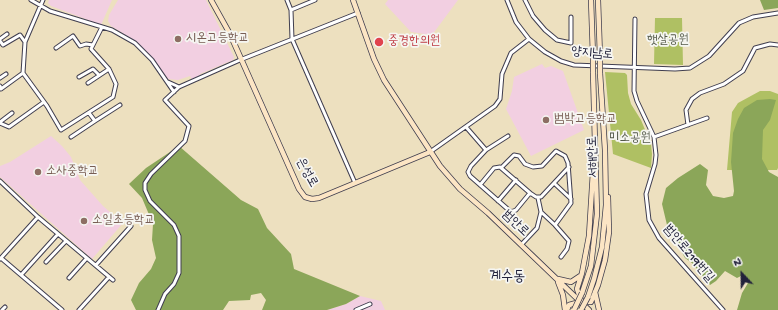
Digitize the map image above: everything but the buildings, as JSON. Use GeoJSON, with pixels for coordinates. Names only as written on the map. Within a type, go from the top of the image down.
{"type":"FeatureCollection","features":[{"type":"Feature","properties":{"kind":"main road","name":"은성로"},"geometry":{"type":"LineString","coordinates":[[211,0],[230,34],[240,60],[303,195],[315,199],[430,152]]}},
{"type":"Feature","properties":{"kind":"main road","name":"범안로"},"geometry":{"type":"LineString","coordinates":[[353,0],[374,59],[384,80],[430,152],[460,189],[589,310]]}},
{"type":"Feature","properties":{"kind":"main road","name":"서해안로"},"geometry":{"type":"LineString","coordinates":[[574,310],[582,293],[591,266],[596,235],[597,203],[591,0]]}},
{"type":"Feature","properties":{"kind":"main road","name":"서해안로"},"geometry":{"type":"LineString","coordinates":[[582,310],[598,267],[606,205],[598,0]]}},
{"type":"Feature","properties":{"kind":"main road"},"geometry":{"type":"LineString","coordinates":[[582,310],[577,289],[582,273],[589,236],[595,150]]}},
{"type":"Feature","properties":{"kind":"main road"},"geometry":{"type":"LineString","coordinates":[[566,310],[569,305],[581,302],[591,302],[604,260],[609,232],[610,212],[605,150]]}},
{"type":"Feature","properties":{"kind":"main road"},"geometry":{"type":"LineString","coordinates":[[556,279],[567,282],[574,281],[582,273]]}},
{"type":"Feature","properties":{"kind":"main road"},"geometry":{"type":"LineString","coordinates":[[556,279],[563,295],[566,310]]}},
{"type":"Feature","properties":{"kind":"main road"},"geometry":{"type":"LineString","coordinates":[[595,292],[599,310]]}},
{"type":"Feature","properties":{"kind":"street"},"geometry":{"type":"LineString","coordinates":[[31,0],[50,11],[112,30],[135,43],[152,60],[174,92]]}},
{"type":"Feature","properties":{"kind":"street"},"geometry":{"type":"LineString","coordinates":[[43,0],[25,42],[23,73],[44,102],[61,130],[113,97],[116,84],[109,69],[91,49],[102,27]]}},
{"type":"Feature","properties":{"kind":"street"},"geometry":{"type":"LineString","coordinates":[[287,0],[291,10],[292,39],[354,183]]}},
{"type":"Feature","properties":{"kind":"street"},"geometry":{"type":"LineString","coordinates":[[291,10],[315,0]]}},
{"type":"Feature","properties":{"kind":"street","name":"양지남로"},"geometry":{"type":"LineString","coordinates":[[507,0],[516,22],[529,39],[544,52],[561,61],[574,65],[633,68],[690,68],[709,56],[739,23],[753,17],[778,13]]}},
{"type":"Feature","properties":{"kind":"street"},"geometry":{"type":"LineString","coordinates":[[525,0],[533,16],[546,30],[557,40],[571,44],[571,17]]}},
{"type":"Feature","properties":{"kind":"street"},"geometry":{"type":"LineString","coordinates":[[158,310],[164,294],[174,284],[179,273],[179,236],[174,225],[150,201],[145,190],[145,183],[151,174],[185,141],[189,126],[165,100],[179,87],[240,60],[358,13]]}},
{"type":"Feature","properties":{"kind":"street"},"geometry":{"type":"LineString","coordinates":[[634,19],[633,68],[635,97],[654,137],[706,118]]}},
{"type":"Feature","properties":{"kind":"street"},"geometry":{"type":"LineString","coordinates":[[7,34],[0,40],[3,45],[20,35],[25,42]]}},
{"type":"Feature","properties":{"kind":"street"},"geometry":{"type":"LineString","coordinates":[[56,48],[73,36],[80,46],[86,44],[93,45]]}},
{"type":"Feature","properties":{"kind":"street"},"geometry":{"type":"LineString","coordinates":[[430,152],[496,106],[500,99],[502,74],[511,53],[529,39]]}},
{"type":"Feature","properties":{"kind":"street"},"geometry":{"type":"LineString","coordinates":[[688,125],[686,110],[692,99],[700,93],[724,84],[743,71],[755,48],[770,44],[778,45]]}},
{"type":"Feature","properties":{"kind":"street"},"geometry":{"type":"LineString","coordinates":[[79,77],[93,69],[99,75]]}},
{"type":"Feature","properties":{"kind":"street"},"geometry":{"type":"LineString","coordinates":[[88,83],[109,69]]}},
{"type":"Feature","properties":{"kind":"street"},"geometry":{"type":"LineString","coordinates":[[0,86],[1,89],[23,73]]}},
{"type":"Feature","properties":{"kind":"street"},"geometry":{"type":"LineString","coordinates":[[0,78],[6,74]]}},
{"type":"Feature","properties":{"kind":"street"},"geometry":{"type":"LineString","coordinates":[[167,81],[179,87]]}},
{"type":"Feature","properties":{"kind":"street"},"geometry":{"type":"LineString","coordinates":[[12,113],[0,122],[9,127],[44,102]]}},
{"type":"Feature","properties":{"kind":"street"},"geometry":{"type":"LineString","coordinates":[[71,138],[120,105]]}},
{"type":"Feature","properties":{"kind":"street"},"geometry":{"type":"LineString","coordinates":[[88,113],[95,121]]}},
{"type":"Feature","properties":{"kind":"street"},"geometry":{"type":"LineString","coordinates":[[466,126],[486,150]]}},
{"type":"Feature","properties":{"kind":"street"},"geometry":{"type":"LineString","coordinates":[[508,136],[486,150],[468,170],[470,176],[511,212],[514,212],[530,192]]}},
{"type":"Feature","properties":{"kind":"street","name":"범안로219번길"},"geometry":{"type":"LineString","coordinates":[[654,137],[656,160],[647,186],[646,199],[651,224],[660,239],[722,310]]}},
{"type":"Feature","properties":{"kind":"street"},"geometry":{"type":"LineString","coordinates":[[502,168],[514,155],[519,156],[529,166],[542,166],[553,153],[558,151],[565,156],[568,167],[571,199],[570,206],[555,225]]}},
{"type":"Feature","properties":{"kind":"street"},"geometry":{"type":"LineString","coordinates":[[538,198],[555,184],[568,167]]}},
{"type":"Feature","properties":{"kind":"street"},"geometry":{"type":"LineString","coordinates":[[480,185],[494,168],[502,168],[538,198],[541,212],[536,228],[521,245]]}},
{"type":"Feature","properties":{"kind":"street"},"geometry":{"type":"LineString","coordinates":[[498,201],[516,180]]}},
{"type":"Feature","properties":{"kind":"street"},"geometry":{"type":"LineString","coordinates":[[0,181],[38,217],[113,280]]}},
{"type":"Feature","properties":{"kind":"street"},"geometry":{"type":"LineString","coordinates":[[555,184],[571,199]]}},
{"type":"Feature","properties":{"kind":"street"},"geometry":{"type":"LineString","coordinates":[[541,212],[569,241],[567,249],[560,257]]}},
{"type":"Feature","properties":{"kind":"street"},"geometry":{"type":"LineString","coordinates":[[38,217],[1,259],[62,310]]}},
{"type":"Feature","properties":{"kind":"street"},"geometry":{"type":"LineString","coordinates":[[96,266],[131,226]]}},
{"type":"Feature","properties":{"kind":"street"},"geometry":{"type":"LineString","coordinates":[[21,275],[58,234]]}},
{"type":"Feature","properties":{"kind":"street"},"geometry":{"type":"LineString","coordinates":[[46,262],[66,240]]}},
{"type":"Feature","properties":{"kind":"street"},"geometry":{"type":"LineString","coordinates":[[69,278],[87,258]]}},
{"type":"Feature","properties":{"kind":"street"},"geometry":{"type":"LineString","coordinates":[[79,310],[109,277]]}},
{"type":"Feature","properties":{"kind":"street"},"geometry":{"type":"LineString","coordinates":[[356,310],[370,304]]}},
{"type":"Feature","properties":{"kind":"shaded area"},"geometry":{"type":"Polygon","coordinates":[[[49,0],[112,0],[101,25],[51,6],[48,3],[49,0]]]}},
{"type":"Feature","properties":{"kind":"shaded area","name":"시온고등학교"},"geometry":{"type":"Polygon","coordinates":[[[118,0],[206,0],[234,57],[233,60],[200,74],[200,77],[192,80],[190,76],[178,80],[168,79],[153,59],[137,42],[111,26],[108,21],[109,15],[118,0]]]}},
{"type":"Feature","properties":{"kind":"shaded area"},"geometry":{"type":"Polygon","coordinates":[[[388,0],[458,0],[432,35],[411,32],[385,4],[388,0]]]}},
{"type":"Feature","properties":{"kind":"shaded area","name":"범박고등학교"},"geometry":{"type":"Polygon","coordinates":[[[542,64],[545,68],[551,66],[563,71],[584,130],[531,156],[506,109],[512,91],[514,77],[542,64]]]}},
{"type":"Feature","properties":{"kind":"shaded area"},"geometry":{"type":"Polygon","coordinates":[[[51,136],[71,157],[80,180],[103,206],[123,223],[92,259],[0,177],[0,166],[10,162],[51,136]]]}},
{"type":"Feature","properties":{"kind":"shaded area"},"geometry":{"type":"Polygon","coordinates":[[[360,296],[381,301],[385,310],[327,310],[346,304],[360,296]]]}},
{"type":"Feature","properties":{"kind":"green space"},"geometry":{"type":"Polygon","coordinates":[[[760,0],[778,0],[778,8],[764,10],[760,0]]]}},
{"type":"Feature","properties":{"kind":"green space","name":"햇살공원"},"geometry":{"type":"Polygon","coordinates":[[[655,18],[682,18],[683,65],[654,64],[655,18]]]}},
{"type":"Feature","properties":{"kind":"green space","name":"미소공원"},"geometry":{"type":"Polygon","coordinates":[[[605,72],[625,73],[627,75],[628,93],[631,104],[641,120],[651,144],[651,168],[613,154],[605,72]]]}},
{"type":"Feature","properties":{"kind":"green space"},"geometry":{"type":"Polygon","coordinates":[[[760,91],[770,91],[778,94],[778,168],[777,170],[727,170],[732,112],[738,103],[760,91]]]}},
{"type":"Feature","properties":{"kind":"green space"},"geometry":{"type":"Polygon","coordinates":[[[757,100],[776,100],[770,120],[763,130],[762,159],[769,172],[778,177],[778,310],[737,310],[742,293],[748,283],[741,276],[737,278],[725,271],[710,285],[692,263],[685,258],[667,225],[662,204],[666,188],[678,178],[700,164],[708,170],[706,185],[713,196],[724,198],[733,196],[734,191],[731,162],[733,133],[738,119],[744,108],[757,100]]]}},
{"type":"Feature","properties":{"kind":"green space"},"geometry":{"type":"Polygon","coordinates":[[[179,146],[241,200],[258,209],[267,228],[291,254],[294,269],[360,296],[346,304],[327,310],[262,310],[266,300],[261,293],[251,295],[250,300],[229,301],[223,310],[136,310],[131,300],[139,283],[151,269],[156,258],[152,240],[153,224],[142,198],[129,184],[146,168],[179,146]]]}},
{"type":"Feature","properties":{"kind":"place","name":"시온고등학교"},"geometry":{"type":"Point","coordinates":[178,39]}},
{"type":"Feature","properties":{"kind":"place","name":"중경한의원"},"geometry":{"type":"Point","coordinates":[379,42]}},
{"type":"Feature","properties":{"kind":"place","name":"범박고등학교"},"geometry":{"type":"Point","coordinates":[546,120]}},
{"type":"Feature","properties":{"kind":"place","name":"소사중학교"},"geometry":{"type":"Point","coordinates":[38,172]}},
{"type":"Feature","properties":{"kind":"place","name":"소일초등학교"},"geometry":{"type":"Point","coordinates":[84,221]}},
{"type":"Feature","properties":{"kind":"district","name":"계수동"},"geometry":{"type":"Point","coordinates":[507,278]}}]}
